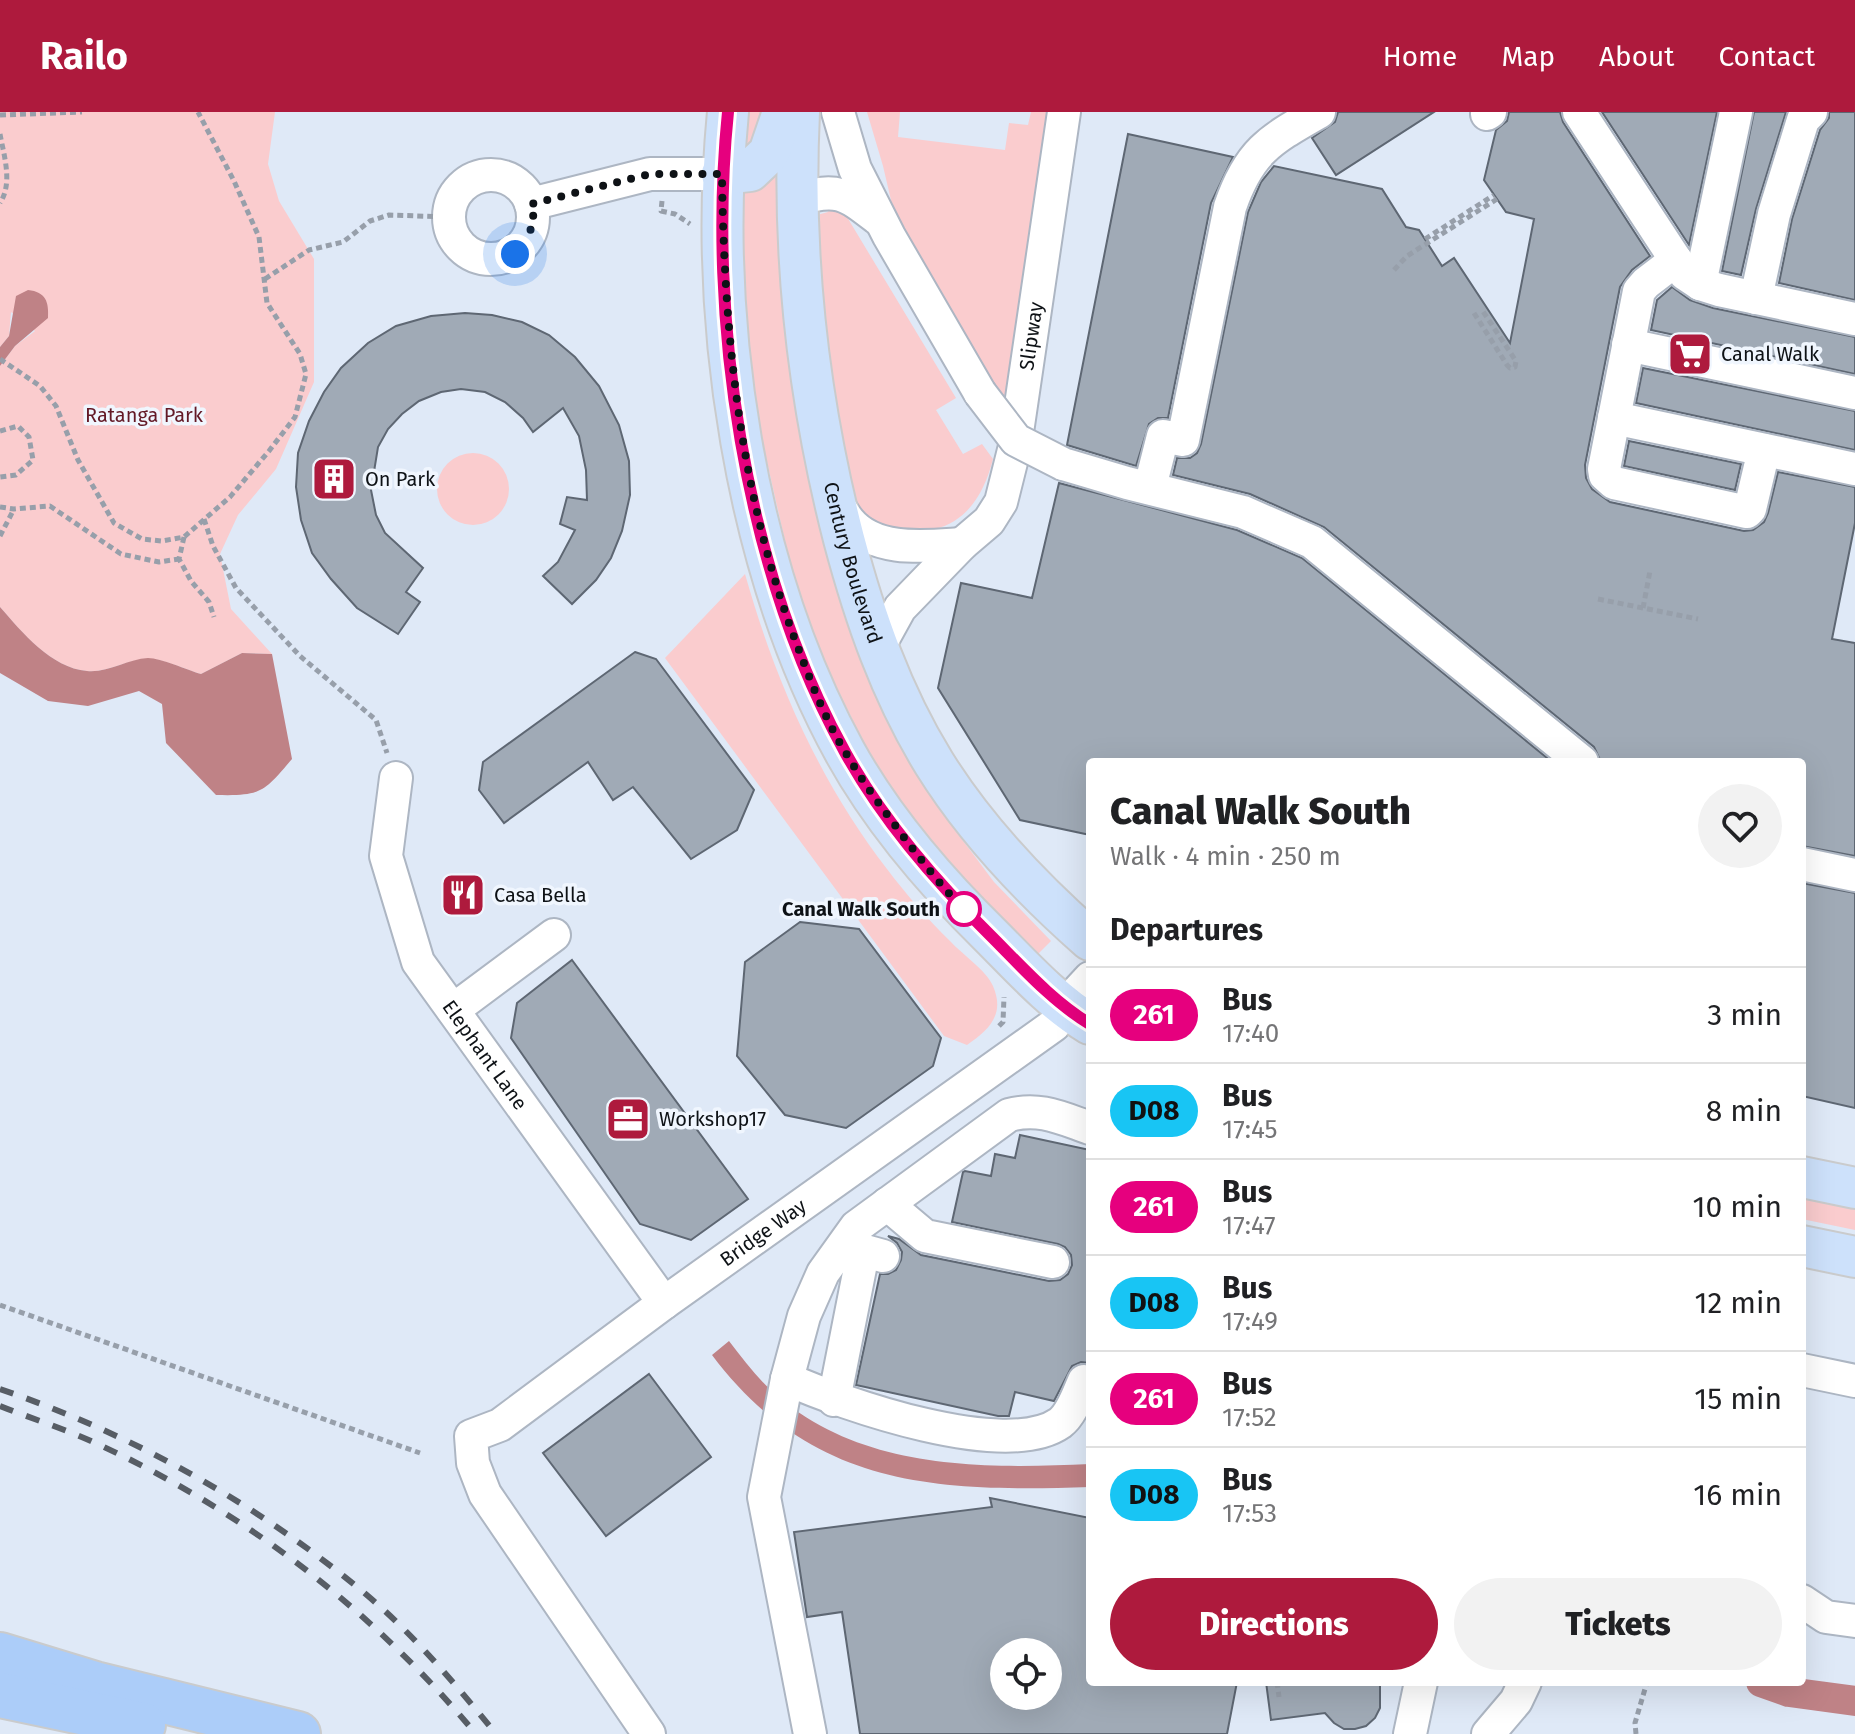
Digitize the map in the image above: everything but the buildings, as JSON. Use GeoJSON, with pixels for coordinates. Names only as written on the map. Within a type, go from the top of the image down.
{"type":"FeatureCollection","features":[{"type":"Feature","properties":{"kind":"highway"},"geometry":{"type":"LineString","coordinates":[[0,1655],[95,1684],[298,1734]]}},
{"type":"Feature","properties":{"kind":"highway"},"geometry":{"type":"LineString","coordinates":[[0,1695],[186,1734]]}},
{"type":"Feature","properties":{"kind":"main road"},"geometry":{"type":"LineString","coordinates":[[728,112],[722,174],[729,341],[740,433],[782,608],[812,684],[845,753],[886,815],[963,909],[1079,1011]]}},
{"type":"Feature","properties":{"kind":"main road"},"geometry":{"type":"LineString","coordinates":[[722,174],[750,171],[769,153],[783,112]]}},
{"type":"Feature","properties":{"kind":"main road","name":"Century Boulevard"},"geometry":{"type":"LineString","coordinates":[[799,112],[800,272],[818,421],[855,580],[878,653],[934,763],[972,817],[1086,936]]}},
{"type":"Feature","properties":{"kind":"main road"},"geometry":{"type":"LineString","coordinates":[[1806,1178],[1855,1188]]}},
{"type":"Feature","properties":{"kind":"main road"},"geometry":{"type":"LineString","coordinates":[[1806,1247],[1855,1257]]}},
{"type":"Feature","properties":{"kind":"lane"},"geometry":{"type":"LineString","coordinates":[[838,112],[855,169],[886,229],[980,393],[1016,440],[1063,464],[1243,512],[1312,542],[1577,758]]}},
{"type":"Feature","properties":{"kind":"lane","name":"Slipway"},"geometry":{"type":"LineString","coordinates":[[878,653],[900,608],[962,544],[989,521],[1001,502],[1008,480],[1064,112]]}},
{"type":"Feature","properties":{"kind":"lane"},"geometry":{"type":"LineString","coordinates":[[1579,112],[1685,274],[1700,284],[1855,319]]}},
{"type":"Feature","properties":{"kind":"lane"},"geometry":{"type":"LineString","coordinates":[[1700,284],[1736,112]]}},
{"type":"Feature","properties":{"kind":"lane"},"geometry":{"type":"LineString","coordinates":[[1756,298],[1774,214],[1803,120],[1820,113]]}},
{"type":"Feature","properties":{"kind":"lane"},"geometry":{"type":"LineString","coordinates":[[1150,487],[1163,436],[1184,434],[1230,207],[1238,182],[1248,164],[1273,139],[1310,117]]}},
{"type":"Feature","properties":{"kind":"lane"},"geometry":{"type":"LineString","coordinates":[[489,174],[506,177],[525,191],[534,213],[530,236],[515,254],[493,260],[470,255],[454,239],[448,217],[455,194],[472,179],[489,174]]}},
{"type":"Feature","properties":{"kind":"lane"},"geometry":{"type":"LineString","coordinates":[[531,204],[650,174],[722,174]]}},
{"type":"Feature","properties":{"kind":"lane"},"geometry":{"type":"LineString","coordinates":[[798,199],[825,193],[846,195],[886,229]]}},
{"type":"Feature","properties":{"kind":"lane"},"geometry":{"type":"LineString","coordinates":[[1676,260],[1639,291],[1605,475],[1614,483],[1745,512],[1750,509],[1764,450]]}},
{"type":"Feature","properties":{"kind":"lane"},"geometry":{"type":"LineString","coordinates":[[1628,345],[1855,393]]}},
{"type":"Feature","properties":{"kind":"lane"},"geometry":{"type":"LineString","coordinates":[[1614,418],[1855,469]]}},
{"type":"Feature","properties":{"kind":"lane"},"geometry":{"type":"LineString","coordinates":[[834,497],[856,529],[884,542],[913,547],[962,544]]}},
{"type":"Feature","properties":{"kind":"lane","name":"Elephant Lane"},"geometry":{"type":"LineString","coordinates":[[396,778],[386,856],[418,962],[664,1303]]}},
{"type":"Feature","properties":{"kind":"lane"},"geometry":{"type":"LineString","coordinates":[[1806,865],[1855,875]]}},
{"type":"Feature","properties":{"kind":"lane"},"geometry":{"type":"LineString","coordinates":[[453,1010],[554,935]]}},
{"type":"Feature","properties":{"kind":"lane","name":"Bridge Way"},"geometry":{"type":"LineString","coordinates":[[649,1734],[485,1494],[473,1463],[471,1436],[500,1425],[664,1303],[1079,1011]]}},
{"type":"Feature","properties":{"kind":"lane"},"geometry":{"type":"LineString","coordinates":[[810,1734],[764,1497],[771,1454],[804,1316],[823,1273],[856,1227],[1009,1115],[1027,1110],[1043,1112],[1086,1127]]}},
{"type":"Feature","properties":{"kind":"lane"},"geometry":{"type":"LineString","coordinates":[[887,1204],[925,1236],[1053,1262]]}},
{"type":"Feature","properties":{"kind":"lane"},"geometry":{"type":"LineString","coordinates":[[834,1400],[863,1253],[883,1256]]}},
{"type":"Feature","properties":{"kind":"lane"},"geometry":{"type":"LineString","coordinates":[[1806,1371],[1855,1381]]}},
{"type":"Feature","properties":{"kind":"lane"},"geometry":{"type":"LineString","coordinates":[[786,1390],[928,1425],[989,1435],[1034,1435],[1064,1420],[1084,1381]]}},
{"type":"Feature","properties":{"kind":"lane"},"geometry":{"type":"LineString","coordinates":[[1806,1604],[1826,1617],[1855,1621]]}},
{"type":"Feature","properties":{"kind":"lane"},"geometry":{"type":"LineString","coordinates":[[1410,1734],[1420,1686]]}},
{"type":"Feature","properties":{"kind":"lane"},"geometry":{"type":"LineString","coordinates":[[1494,1728],[1516,1701],[1523,1686]]}},
{"type":"Feature","properties":{"kind":"path"},"geometry":{"type":"LineString","coordinates":[[0,115],[82,112]]}},
{"type":"Feature","properties":{"kind":"path"},"geometry":{"type":"LineString","coordinates":[[0,359],[40,386],[56,406],[78,460],[114,523],[142,539],[162,541],[184,537],[230,497],[295,417],[306,374],[300,354],[267,303],[259,237],[198,112]]}},
{"type":"Feature","properties":{"kind":"path"},"geometry":{"type":"LineString","coordinates":[[0,134],[6,163],[4,198],[0,203]]}},
{"type":"Feature","properties":{"kind":"path"},"geometry":{"type":"LineString","coordinates":[[1394,270],[1426,241],[1495,197]]}},
{"type":"Feature","properties":{"kind":"path"},"geometry":{"type":"LineString","coordinates":[[265,279],[309,250],[343,242],[370,221],[389,215],[448,217]]}},
{"type":"Feature","properties":{"kind":"path"},"geometry":{"type":"LineString","coordinates":[[1474,313],[1507,365],[1515,367],[1516,361],[1482,310]]}},
{"type":"Feature","properties":{"kind":"path"},"geometry":{"type":"LineString","coordinates":[[0,431],[18,426],[29,437],[33,460],[16,475],[0,477]]}},
{"type":"Feature","properties":{"kind":"path"},"geometry":{"type":"LineString","coordinates":[[0,507],[50,506],[121,554],[159,562],[179,559]]}},
{"type":"Feature","properties":{"kind":"path"},"geometry":{"type":"LineString","coordinates":[[0,536],[14,509]]}},
{"type":"Feature","properties":{"kind":"path"},"geometry":{"type":"LineString","coordinates":[[204,519],[213,546],[236,588],[300,656],[376,720],[396,778]]}},
{"type":"Feature","properties":{"kind":"path"},"geometry":{"type":"LineString","coordinates":[[184,537],[179,559],[191,581],[209,602],[214,617]]}},
{"type":"Feature","properties":{"kind":"path"},"geometry":{"type":"LineString","coordinates":[[1643,608],[1650,571]]}},
{"type":"Feature","properties":{"kind":"path"},"geometry":{"type":"LineString","coordinates":[[1598,599],[1698,619]]}},
{"type":"Feature","properties":{"kind":"path"},"geometry":{"type":"LineString","coordinates":[[0,1305],[420,1453]]}},
{"type":"Feature","properties":{"kind":"path"},"geometry":{"type":"LineString","coordinates":[[1278,1686],[1279,1697]]}},
{"type":"Feature","properties":{"kind":"path"},"geometry":{"type":"LineString","coordinates":[[1636,1734],[1635,1723],[1646,1686]]}},
{"type":"Feature","properties":{"kind":"green space","name":"Ratanga Park"},"geometry":{"type":"Polygon","coordinates":[[[0,112],[275,112],[268,164],[279,201],[314,259],[314,382],[276,469],[238,515],[220,554],[231,609],[272,654],[242,653],[201,674],[153,659],[87,671],[49,656],[0,607],[0,366],[15,346],[35,331],[11,312],[9,336],[0,347],[0,112]]]}},
{"type":"Feature","properties":{"kind":"green space"},"geometry":{"type":"Polygon","coordinates":[[[741,112],[783,112],[875,687],[917,775],[955,830],[994,882],[1051,941],[1035,957],[932,848],[894,793],[863,741],[831,676],[797,594],[760,431],[747,341],[740,241],[741,112]]]}},
{"type":"Feature","properties":{"kind":"green space"},"geometry":{"type":"Polygon","coordinates":[[[867,112],[900,112],[898,137],[1005,150],[1009,123],[1028,125],[1031,112],[1052,112],[1005,400],[992,387],[898,230],[867,112]]]}},
{"type":"Feature","properties":{"kind":"green space"},"geometry":{"type":"Polygon","coordinates":[[[829,205],[844,212],[956,398],[936,410],[963,454],[982,444],[993,459],[973,503],[966,512],[946,525],[915,531],[883,529],[866,522],[859,515],[849,495],[833,428],[824,337],[817,215],[828,212],[829,205]]]}},
{"type":"Feature","properties":{"kind":"green space"},"geometry":{"type":"Polygon","coordinates":[[[466,453],[480,453],[499,463],[509,482],[509,496],[499,515],[480,525],[466,525],[447,515],[437,496],[437,482],[447,463],[466,453]]]}},
{"type":"Feature","properties":{"kind":"green space"},"geometry":{"type":"Polygon","coordinates":[[[745,574],[785,691],[840,801],[910,897],[942,934],[980,968],[993,986],[997,1005],[993,1020],[967,1045],[944,1036],[665,658],[745,574]]]}},
{"type":"Feature","properties":{"kind":"green space"},"geometry":{"type":"Polygon","coordinates":[[[1806,1197],[1855,1207],[1855,1230],[1806,1220],[1806,1197]]]}},
{"type":"Feature","properties":{"kind":"shaded area"},"geometry":{"type":"Polygon","coordinates":[[[28,290],[39,293],[45,299],[48,318],[15,346],[0,366],[0,347],[9,336],[16,296],[28,290]]]}},
{"type":"Feature","properties":{"kind":"shaded area"},"geometry":{"type":"Polygon","coordinates":[[[0,607],[49,656],[87,671],[148,658],[201,674],[242,653],[272,654],[292,759],[260,790],[243,795],[216,795],[166,743],[162,704],[139,691],[88,706],[48,701],[0,673],[0,607]]]}},
{"type":"Feature","properties":{"kind":"shaded area"},"geometry":{"type":"Polygon","coordinates":[[[729,1341],[773,1392],[807,1418],[844,1437],[923,1459],[965,1464],[1086,1464],[1086,1487],[980,1487],[930,1482],[881,1473],[835,1457],[792,1432],[751,1399],[712,1355],[729,1341]]]}},
{"type":"Feature","properties":{"kind":"waterway"},"geometry":{"type":"LineString","coordinates":[[1772,1686],[1789,1692],[1855,1701]]}},
{"type":"Feature","properties":{"kind":"railway"},"geometry":{"type":"LineString","coordinates":[[0,1389],[50,1407],[147,1451],[194,1476],[284,1532],[368,1596],[403,1628],[496,1734]]}},
{"type":"Feature","properties":{"kind":"railway"},"geometry":{"type":"LineString","coordinates":[[0,1406],[80,1436],[146,1468],[251,1530],[347,1603],[392,1644],[476,1734]]}},
{"type":"Feature","properties":{"kind":"bus line","name":"261"},"geometry":{"type":"LineString","coordinates":[[728,112],[722,174],[729,341],[740,433],[782,608],[812,684],[845,753],[886,815],[963,909],[1033,977],[1086,1021]]}},
{"type":"Feature","properties":{"kind":"place","name":"Canal Walk"},"geometry":{"type":"Point","coordinates":[1690,354]}},
{"type":"Feature","properties":{"kind":"place","name":"On Park"},"geometry":{"type":"Point","coordinates":[334,479]}},
{"type":"Feature","properties":{"kind":"place","name":"Casa Bella"},"geometry":{"type":"Point","coordinates":[463,895]}},
{"type":"Feature","properties":{"kind":"place","name":"Canal Walk South"},"geometry":{"type":"Point","coordinates":[964,909]}},
{"type":"Feature","properties":{"kind":"place","name":"Workshop17"},"geometry":{"type":"Point","coordinates":[628,1119]}},
{"type":"Feature","properties":{"kind":"route"},"geometry":{"type":"LineString","coordinates":[[515,254],[530,236],[534,213],[531,204],[650,174],[722,174],[729,341],[740,433],[782,608],[812,684],[845,753],[886,815],[964,909]]}}]}
